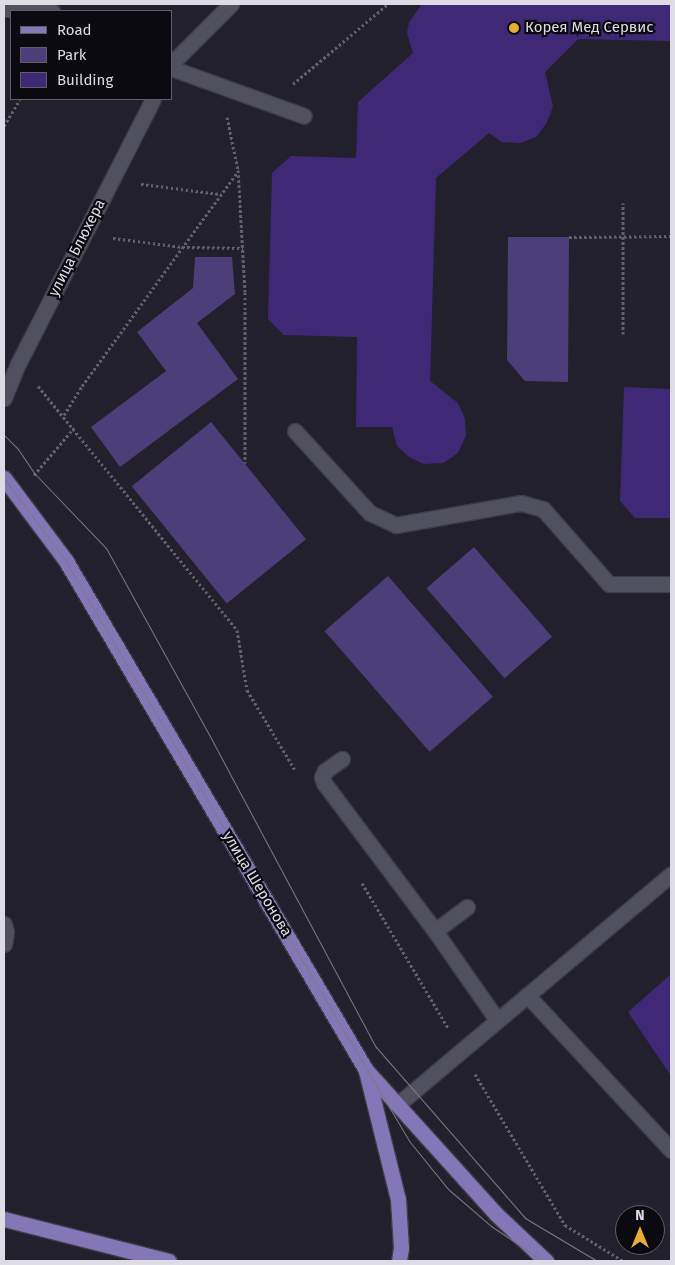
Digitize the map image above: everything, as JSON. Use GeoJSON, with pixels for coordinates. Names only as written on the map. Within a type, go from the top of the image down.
{"type":"FeatureCollection","features":[{"type":"Feature","properties":{"kind":"main road","name":"улица Шеронова"},"geometry":{"type":"LineString","coordinates":[[4,478],[66,561],[366,1070],[496,1214],[546,1261]]}},
{"type":"Feature","properties":{"kind":"main road"},"geometry":{"type":"LineString","coordinates":[[366,1070],[398,1199],[401,1248],[399,1261]]}},
{"type":"Feature","properties":{"kind":"main road"},"geometry":{"type":"LineString","coordinates":[[4,1218],[169,1261]]}},
{"type":"Feature","properties":{"kind":"street"},"geometry":{"type":"LineString","coordinates":[[172,65],[231,4]]}},
{"type":"Feature","properties":{"kind":"street"},"geometry":{"type":"LineString","coordinates":[[4,9],[28,10]]}},
{"type":"Feature","properties":{"kind":"street"},"geometry":{"type":"LineString","coordinates":[[172,66],[304,116]]}},
{"type":"Feature","properties":{"kind":"street","name":"улица Блюхера"},"geometry":{"type":"LineString","coordinates":[[4,398],[23,355],[151,100]]}},
{"type":"Feature","properties":{"kind":"street"},"geometry":{"type":"LineString","coordinates":[[295,431],[370,513],[396,525],[521,503],[543,509],[609,584],[671,584]]}},
{"type":"Feature","properties":{"kind":"street"},"geometry":{"type":"LineString","coordinates":[[342,759],[325,771],[322,777],[324,782],[435,931],[497,1020]]}},
{"type":"Feature","properties":{"kind":"street"},"geometry":{"type":"LineString","coordinates":[[397,1105],[671,874]]}},
{"type":"Feature","properties":{"kind":"street"},"geometry":{"type":"LineString","coordinates":[[435,931],[467,907]]}},
{"type":"Feature","properties":{"kind":"street"},"geometry":{"type":"LineString","coordinates":[[4,924],[6,932],[4,944]]}},
{"type":"Feature","properties":{"kind":"street"},"geometry":{"type":"LineString","coordinates":[[527,996],[671,1150]]}},
{"type":"Feature","properties":{"kind":"path"},"geometry":{"type":"LineString","coordinates":[[270,104],[388,4]]}},
{"type":"Feature","properties":{"kind":"path"},"geometry":{"type":"LineString","coordinates":[[221,86],[238,170],[245,292],[245,463]]}},
{"type":"Feature","properties":{"kind":"path"},"geometry":{"type":"LineString","coordinates":[[4,126],[19,100]]}},
{"type":"Feature","properties":{"kind":"path"},"geometry":{"type":"LineString","coordinates":[[64,415],[238,170]]}},
{"type":"Feature","properties":{"kind":"path"},"geometry":{"type":"LineString","coordinates":[[138,183],[220,194]]}},
{"type":"Feature","properties":{"kind":"path"},"geometry":{"type":"LineString","coordinates":[[623,203],[623,334]]}},
{"type":"Feature","properties":{"kind":"path"},"geometry":{"type":"LineString","coordinates":[[569,238],[671,236]]}},
{"type":"Feature","properties":{"kind":"path"},"geometry":{"type":"LineString","coordinates":[[110,238],[182,247],[242,248]]}},
{"type":"Feature","properties":{"kind":"path"},"geometry":{"type":"LineString","coordinates":[[17,495],[74,428]]}},
{"type":"Feature","properties":{"kind":"green space"},"geometry":{"type":"Polygon","coordinates":[[[508,237],[569,237],[568,382],[525,381],[507,360],[508,237]]]}},
{"type":"Feature","properties":{"kind":"green space"},"geometry":{"type":"Polygon","coordinates":[[[195,257],[232,257],[235,294],[197,323],[238,379],[120,467],[91,427],[166,371],[137,332],[193,288],[195,257]]]}},
{"type":"Feature","properties":{"kind":"green space"},"geometry":{"type":"Polygon","coordinates":[[[211,422],[306,539],[227,604],[132,486],[211,422]]]}},
{"type":"Feature","properties":{"kind":"green space"},"geometry":{"type":"Polygon","coordinates":[[[474,547],[552,637],[505,678],[426,588],[474,547]]]}},
{"type":"Feature","properties":{"kind":"green space"},"geometry":{"type":"Polygon","coordinates":[[[388,576],[493,697],[430,752],[325,631],[388,576]]]}},
{"type":"Feature","properties":{"kind":"building"},"geometry":{"type":"Polygon","coordinates":[[[422,4],[671,4],[671,41],[578,39],[545,72],[553,107],[546,124],[536,137],[520,143],[502,142],[489,133],[436,178],[430,381],[458,403],[465,419],[466,435],[458,453],[443,463],[424,464],[409,457],[397,446],[392,427],[356,427],[357,337],[284,335],[268,319],[272,173],[291,156],[356,158],[358,102],[413,53],[407,33],[409,22],[422,4]]]}},
{"type":"Feature","properties":{"kind":"building"},"geometry":{"type":"Polygon","coordinates":[[[624,387],[671,389],[671,518],[635,518],[620,501],[624,387]]]}},
{"type":"Feature","properties":{"kind":"building"},"geometry":{"type":"Polygon","coordinates":[[[671,974],[671,1076],[628,1012],[671,974]]]}},
{"type":"Feature","properties":{"kind":"tram line"},"geometry":{"type":"LineString","coordinates":[[4,435],[18,449],[35,474],[106,548],[214,744],[376,1047],[525,1218],[597,1261]]}},
{"type":"Feature","properties":{"kind":"tram line"},"geometry":{"type":"LineString","coordinates":[[4,478],[63,557],[410,1142],[448,1189],[491,1226],[543,1261]]}},
{"type":"Feature","properties":{"kind":"place","name":"Корея Мед Сервис"},"geometry":{"type":"Point","coordinates":[514,28]}}]}
